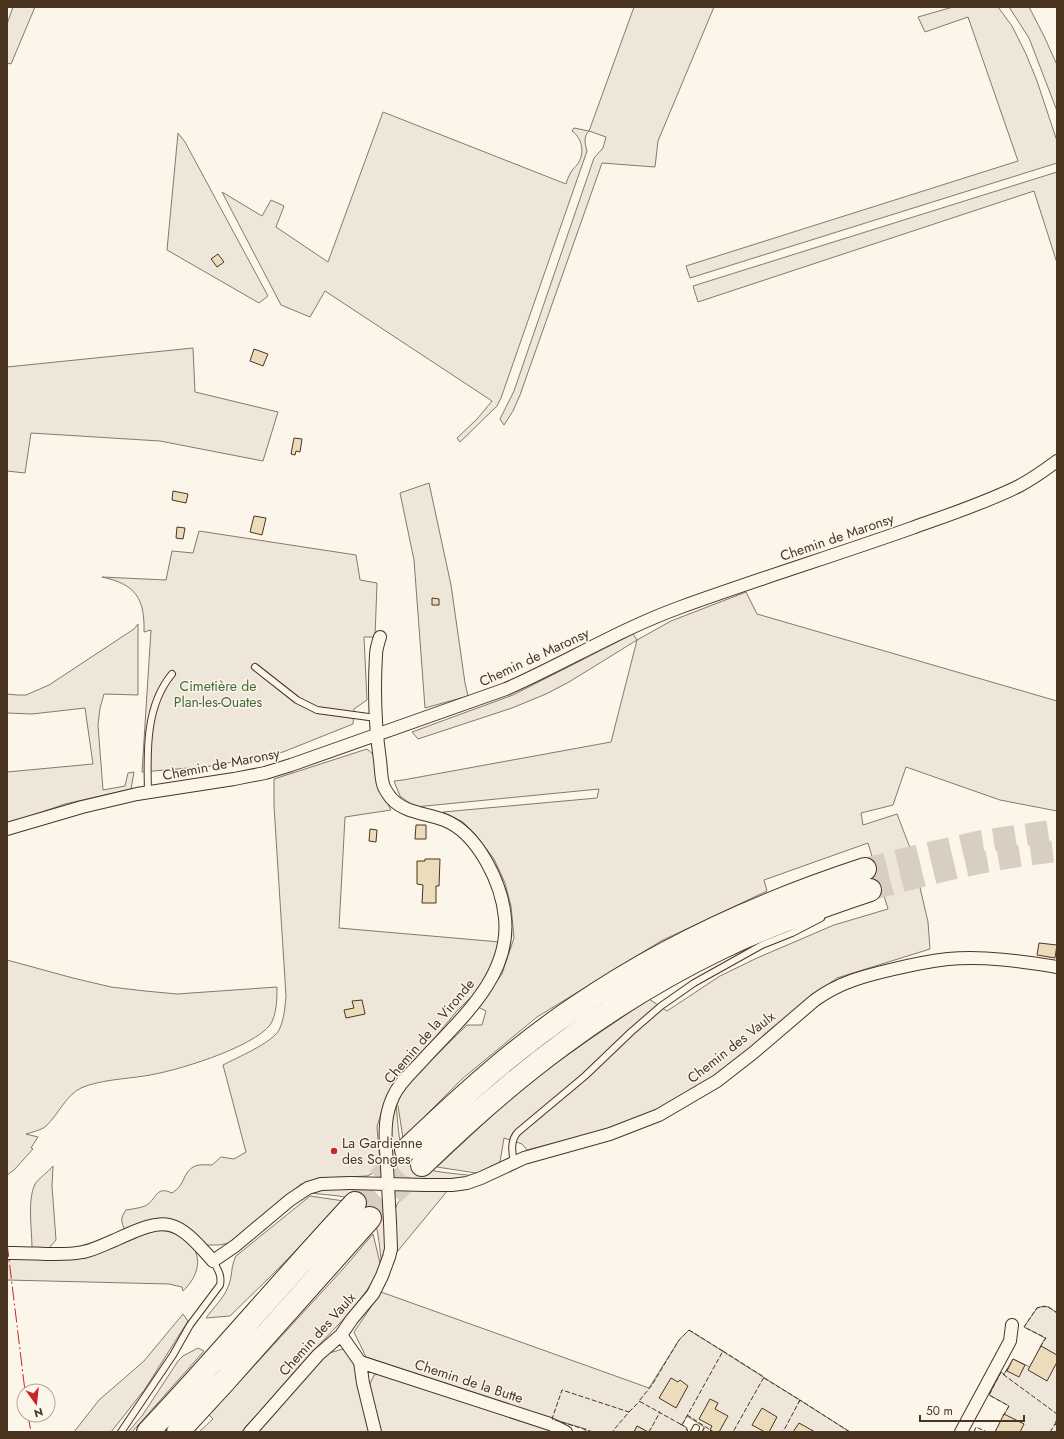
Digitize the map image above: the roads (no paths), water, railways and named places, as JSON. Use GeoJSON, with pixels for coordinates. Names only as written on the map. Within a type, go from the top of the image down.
{"type":"FeatureCollection","features":[{"type":"Feature","properties":{"kind":"highway"},"geometry":{"type":"LineString","coordinates":[[396,1149],[550,1025],[615,982],[681,944],[748,912],[815,886],[865,869]]}},
{"type":"Feature","properties":{"kind":"highway"},"geometry":{"type":"LineString","coordinates":[[424,1175],[480,1110],[536,1063],[595,1020],[689,965],[742,939],[789,918],[870,890]]}},
{"type":"Feature","properties":{"kind":"highway"},"geometry":{"type":"LineString","coordinates":[[148,1432],[208,1368],[328,1232],[367,1207]]}},
{"type":"Feature","properties":{"kind":"highway"},"geometry":{"type":"LineString","coordinates":[[178,1432],[224,1382],[367,1207]]}},
{"type":"Feature","properties":{"kind":"street","name":"Chemin de Maronsy"},"geometry":{"type":"LineString","coordinates":[[7,829],[82,807],[148,792],[265,773],[377,735],[506,689],[535,676],[626,629],[660,615],[975,505],[1020,485],[1057,461]]}},
{"type":"Feature","properties":{"kind":"street","name":"Chemin de la Vironde"},"geometry":{"type":"LineString","coordinates":[[380,638],[376,654],[376,718],[383,784],[386,792],[392,799],[408,810],[444,820],[455,825],[477,847],[487,861],[499,887],[504,908],[506,931],[502,954],[496,971],[489,982],[468,1011],[398,1087],[389,1105],[386,1122],[396,1149],[388,1184]]}},
{"type":"Feature","properties":{"kind":"street","name":"Chemin des Vaulx"},"geometry":{"type":"LineString","coordinates":[[367,1207],[388,1184],[424,1175],[452,1185],[467,1183],[534,1155],[610,1134],[659,1114],[716,1081],[753,1053],[815,1000],[826,992],[850,980],[917,964],[947,959],[993,959],[1057,967]]}},
{"type":"Feature","properties":{"kind":"street","name":"Chemin des Vaulx"},"geometry":{"type":"LineString","coordinates":[[213,1261],[235,1246],[290,1200],[308,1188],[321,1184],[367,1207],[391,1249],[387,1265],[373,1294],[341,1335],[318,1356],[250,1432]]}},
{"type":"Feature","properties":{"kind":"street","name":"Chemin des Vaulx"},"geometry":{"type":"LineString","coordinates":[[367,1207],[388,1184]]}},
{"type":"Feature","properties":{"kind":"street"},"geometry":{"type":"LineString","coordinates":[[7,1253],[83,1252],[147,1226],[160,1224],[173,1226],[183,1230],[213,1261]]}},
{"type":"Feature","properties":{"kind":"street"},"geometry":{"type":"LineString","coordinates":[[961,1432],[1010,1341],[1012,1325]]}},
{"type":"Feature","properties":{"kind":"street"},"geometry":{"type":"LineString","coordinates":[[341,1335],[360,1362],[363,1383],[375,1432]]}},
{"type":"Feature","properties":{"kind":"street","name":"Chemin de la Butte"},"geometry":{"type":"LineString","coordinates":[[360,1362],[550,1424],[566,1432]]}},
{"type":"Feature","properties":{"kind":"lane"},"geometry":{"type":"LineString","coordinates":[[255,667],[297,700],[317,710],[376,718]]}},
{"type":"Feature","properties":{"kind":"lane"},"geometry":{"type":"LineString","coordinates":[[148,792],[148,767],[152,718],[158,695],[172,674]]}},
{"type":"Feature","properties":{"kind":"lane"},"geometry":{"type":"LineString","coordinates":[[838,908],[870,890]]}},
{"type":"Feature","properties":{"kind":"lane"},"geometry":{"type":"LineString","coordinates":[[514,1163],[512,1147],[514,1136],[585,1076],[631,1032],[661,1006],[694,983],[762,945],[792,933],[825,915]]}},
{"type":"Feature","properties":{"kind":"lane"},"geometry":{"type":"LineString","coordinates":[[121,1432],[173,1355],[190,1325],[220,1285],[220,1273],[213,1261]]}},
{"type":"Feature","properties":{"kind":"tunnel"},"geometry":{"type":"LineString","coordinates":[[865,869],[982,841],[1057,830]]}},
{"type":"Feature","properties":{"kind":"tunnel"},"geometry":{"type":"LineString","coordinates":[[870,890],[963,866],[1057,851]]}},
{"type":"Feature","properties":{"kind":"tunnel"},"geometry":{"type":"LineString","coordinates":[[355,1203],[406,1150]]}},
{"type":"Feature","properties":{"kind":"tunnel"},"geometry":{"type":"LineString","coordinates":[[370,1218],[422,1165]]}},
{"type":"Feature","properties":{"kind":"place","name":"La Gardienne des Songes"},"geometry":{"type":"Point","coordinates":[334,1151]}},
{"type":"Feature","properties":{"kind":"park label","name":"Cimetière de Plan-les-Ouates"},"geometry":{"type":"Point","coordinates":[218,694]}}]}
